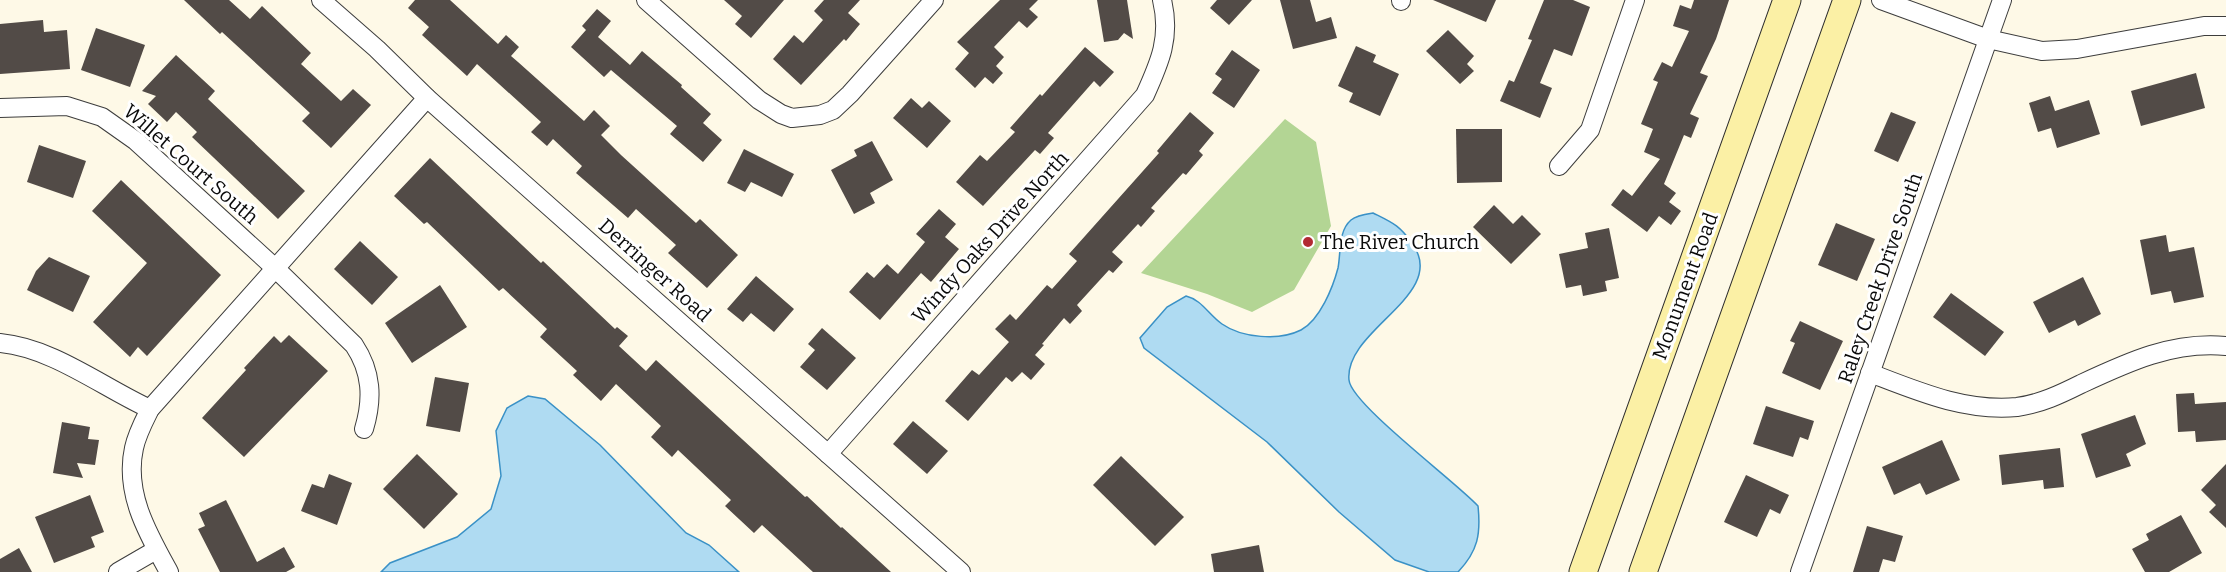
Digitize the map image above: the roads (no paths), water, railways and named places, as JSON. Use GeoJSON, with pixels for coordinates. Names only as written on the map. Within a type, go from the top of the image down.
{"type":"FeatureCollection","features":[{"type":"Feature","properties":{"kind":"main road","name":"Monument Road"},"geometry":{"type":"LineString","coordinates":[[1583,572],[1787,0]]}},
{"type":"Feature","properties":{"kind":"main road"},"geometry":{"type":"LineString","coordinates":[[1643,572],[1847,0]]}},
{"type":"Feature","properties":{"kind":"street","name":"Derringer Road"},"geometry":{"type":"LineString","coordinates":[[321,0],[377,49],[427,98],[961,572]]}},
{"type":"Feature","properties":{"kind":"street"},"geometry":{"type":"LineString","coordinates":[[646,0],[759,100],[781,114],[792,117],[820,115],[833,110],[934,0]]}},
{"type":"Feature","properties":{"kind":"street","name":"Windy Oaks Drive North"},"geometry":{"type":"LineString","coordinates":[[828,454],[1145,95],[1164,48],[1166,18],[1162,0]]}},
{"type":"Feature","properties":{"kind":"street"},"geometry":{"type":"LineString","coordinates":[[1559,166],[1590,130],[1635,0]]}},
{"type":"Feature","properties":{"kind":"street"},"geometry":{"type":"LineString","coordinates":[[1881,0],[1988,39],[2042,51],[2077,49],[2204,26],[2226,26]]}},
{"type":"Feature","properties":{"kind":"street","name":"Raley Creek Drive South"},"geometry":{"type":"LineString","coordinates":[[1800,572],[2002,0]]}},
{"type":"Feature","properties":{"kind":"street"},"geometry":{"type":"LineString","coordinates":[[169,572],[141,521],[131,468],[134,448],[150,409],[274,267],[427,98]]}},
{"type":"Feature","properties":{"kind":"street","name":"Willet Court South"},"geometry":{"type":"LineString","coordinates":[[0,108],[67,106],[102,117],[136,141],[274,267],[354,345],[364,360],[370,382],[370,410],[364,429]]}},
{"type":"Feature","properties":{"kind":"street"},"geometry":{"type":"LineString","coordinates":[[0,343],[19,345],[50,356],[150,409]]}},
{"type":"Feature","properties":{"kind":"street"},"geometry":{"type":"LineString","coordinates":[[1870,374],[1957,403],[2016,407],[2046,400],[2151,353],[2205,344],[2226,346]]}},
{"type":"Feature","properties":{"kind":"street"},"geometry":{"type":"LineString","coordinates":[[118,572],[156,550]]}},
{"type":"Feature","properties":{"kind":"water"},"geometry":{"type":"Polygon","coordinates":[[[1373,213],[1391,222],[1403,232],[1412,243],[1420,262],[1417,279],[1407,296],[1362,344],[1352,362],[1349,380],[1354,391],[1385,424],[1478,506],[1477,542],[1470,557],[1458,572],[1429,572],[1395,560],[1339,512],[1267,442],[1144,348],[1140,338],[1167,307],[1186,296],[1201,304],[1230,329],[1250,335],[1272,337],[1301,330],[1320,311],[1333,284],[1338,268],[1342,236],[1347,225],[1356,217],[1373,213]]]}},
{"type":"Feature","properties":{"kind":"water"},"geometry":{"type":"Polygon","coordinates":[[[528,396],[545,399],[600,445],[686,533],[709,545],[739,572],[381,572],[390,563],[457,537],[491,509],[501,476],[496,431],[507,408],[528,396]]]}},
{"type":"Feature","properties":{"kind":"place","name":"The River Church"},"geometry":{"type":"Point","coordinates":[1308,242]}}]}
